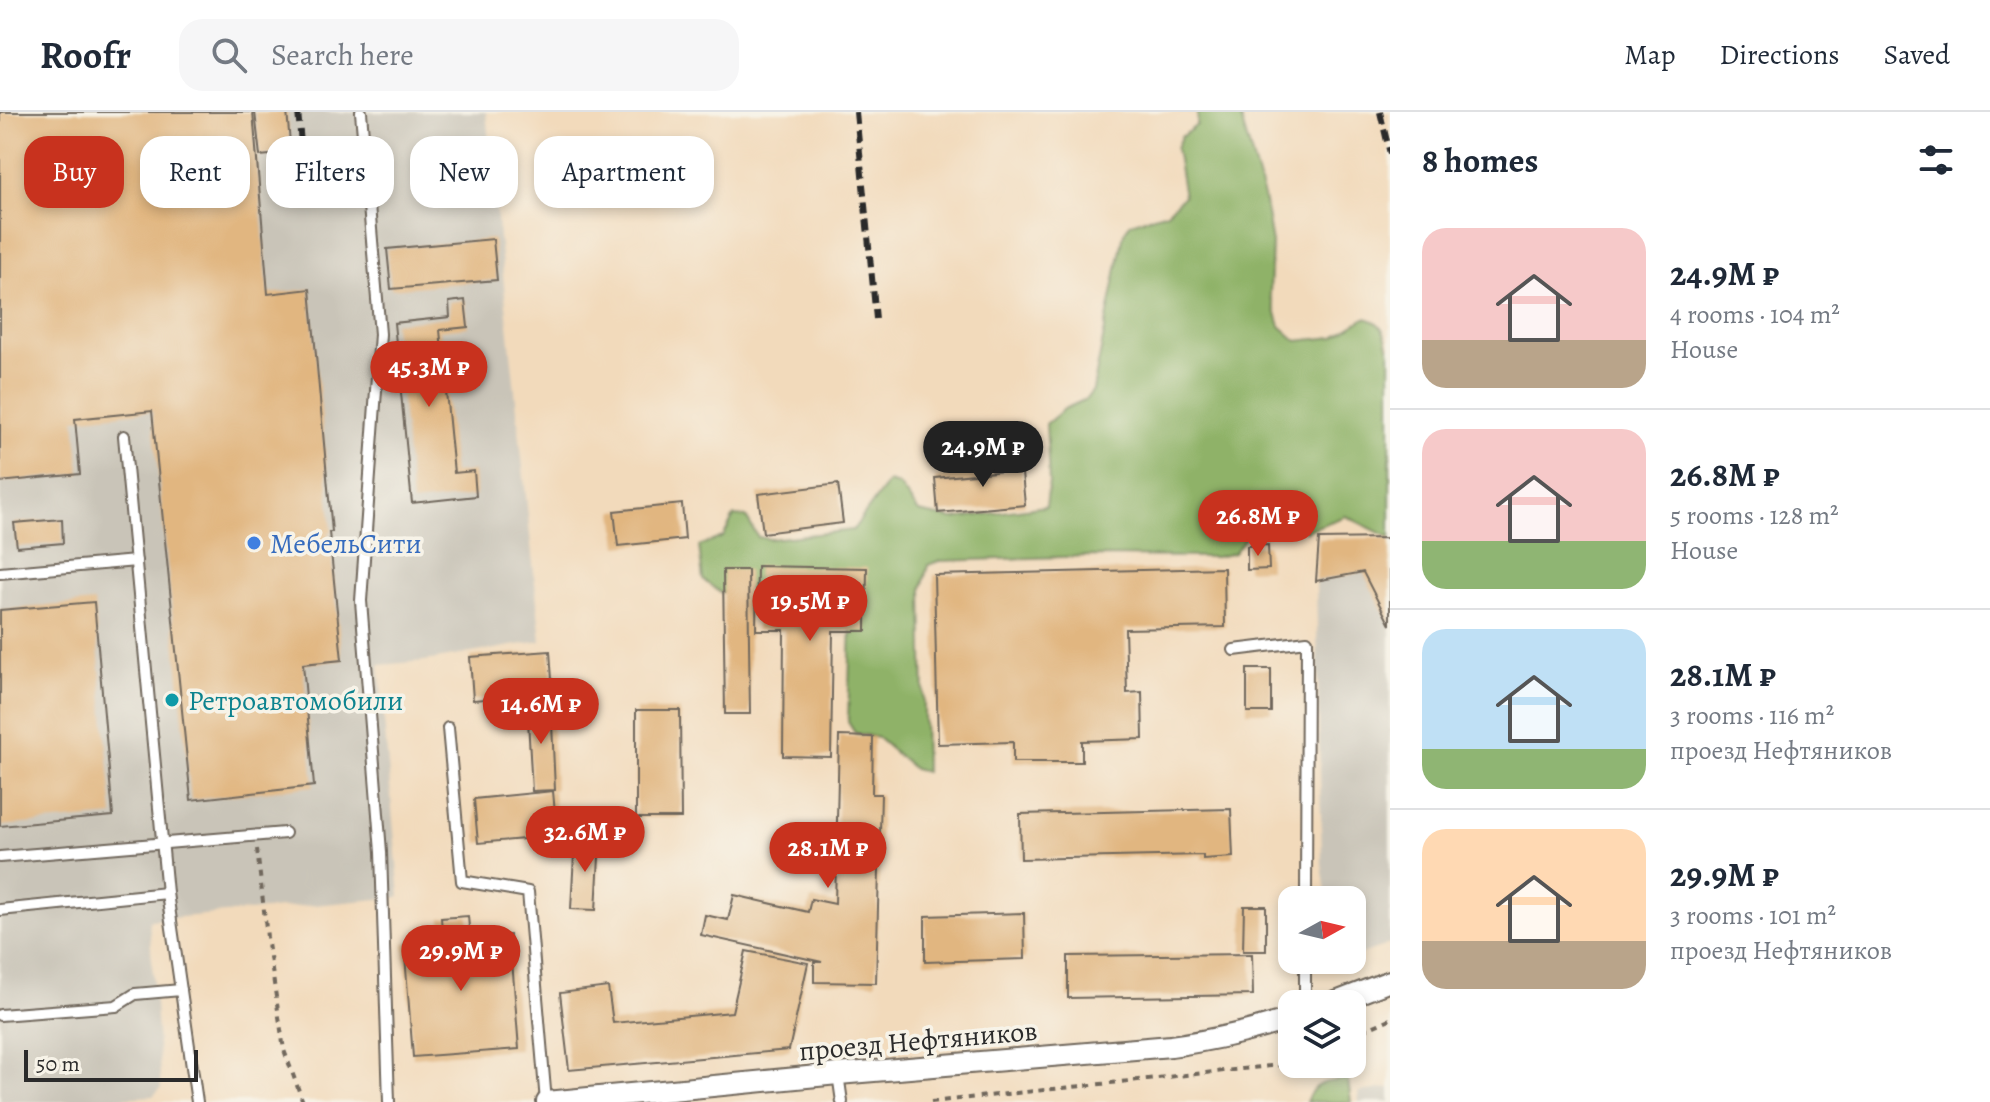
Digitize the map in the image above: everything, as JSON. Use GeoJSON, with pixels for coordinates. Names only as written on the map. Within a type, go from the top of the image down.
{"type":"FeatureCollection","features":[{"type":"Feature","properties":{"kind":"street"},"geometry":{"type":"LineString","coordinates":[[1366,990],[1390,981]]}},
{"type":"Feature","properties":{"kind":"street","name":"проезд Нефтяников"},"geometry":{"type":"LineString","coordinates":[[547,1102],[1171,1046],[1221,1039],[1278,1023]]}},
{"type":"Feature","properties":{"kind":"lane"},"geometry":{"type":"LineString","coordinates":[[361,112],[380,334],[361,601],[381,852],[389,1102]]}},
{"type":"Feature","properties":{"kind":"lane"},"geometry":{"type":"LineString","coordinates":[[124,436],[167,893],[197,1102]]}},
{"type":"Feature","properties":{"kind":"lane"},"geometry":{"type":"LineString","coordinates":[[0,573],[136,561]]}},
{"type":"Feature","properties":{"kind":"lane"},"geometry":{"type":"LineString","coordinates":[[1234,650],[1307,641],[1306,886]]}},
{"type":"Feature","properties":{"kind":"lane"},"geometry":{"type":"LineString","coordinates":[[448,728],[462,881],[528,892],[547,1102]]}},
{"type":"Feature","properties":{"kind":"lane"},"geometry":{"type":"LineString","coordinates":[[0,857],[285,833]]}},
{"type":"Feature","properties":{"kind":"lane"},"geometry":{"type":"LineString","coordinates":[[0,910],[167,893]]}},
{"type":"Feature","properties":{"kind":"lane"},"geometry":{"type":"LineString","coordinates":[[0,1015],[116,1006],[135,994],[181,990]]}},
{"type":"Feature","properties":{"kind":"lane"},"geometry":{"type":"LineString","coordinates":[[838,1074],[842,1102]]}},
{"type":"Feature","properties":{"kind":"path"},"geometry":{"type":"LineString","coordinates":[[256,841],[284,1050],[303,1102]]}},
{"type":"Feature","properties":{"kind":"path"},"geometry":{"type":"LineString","coordinates":[[1366,1030],[1390,1019]]}},
{"type":"Feature","properties":{"kind":"path"},"geometry":{"type":"LineString","coordinates":[[931,1102],[1278,1065]]}},
{"type":"Feature","properties":{"kind":"shaded area"},"geometry":{"type":"Polygon","coordinates":[[[0,112],[486,112],[488,136],[410,136],[410,208],[496,208],[541,641],[425,661],[379,665],[400,897],[149,920],[161,1088],[153,1096],[0,1102],[0,112]]]}},
{"type":"Feature","properties":{"kind":"shaded area"},"geometry":{"type":"Polygon","coordinates":[[[1319,539],[1387,539],[1390,544],[1390,944],[1366,952],[1366,886],[1325,886],[1322,864],[1316,581],[1319,539]]]}},
{"type":"Feature","properties":{"kind":"shaded area"},"geometry":{"type":"Polygon","coordinates":[[[1390,1088],[1390,1102],[1359,1102],[1358,1092],[1390,1088]]]}},
{"type":"Feature","properties":{"kind":"green space"},"geometry":{"type":"Polygon","coordinates":[[[1198,112],[1239,112],[1264,197],[1272,243],[1270,294],[1280,326],[1297,341],[1334,337],[1365,318],[1377,323],[1383,331],[1390,353],[1390,538],[1346,516],[1305,531],[1292,509],[1276,508],[1255,524],[1234,553],[1216,557],[1092,556],[939,561],[928,565],[922,588],[925,772],[914,769],[878,738],[855,733],[848,722],[851,624],[789,574],[744,591],[721,593],[703,580],[699,546],[723,537],[734,516],[746,517],[758,537],[770,539],[853,530],[888,482],[899,485],[919,512],[953,519],[1046,506],[1049,482],[1046,424],[1064,409],[1086,399],[1093,390],[1124,233],[1130,223],[1167,212],[1184,196],[1176,148],[1181,137],[1197,125],[1198,112]]]}},
{"type":"Feature","properties":{"kind":"green space"},"geometry":{"type":"Polygon","coordinates":[[[1348,1080],[1351,1102],[1306,1102],[1317,1086],[1348,1080]]]}},
{"type":"Feature","properties":{"kind":"building"},"geometry":{"type":"Polygon","coordinates":[[[0,112],[253,112],[268,294],[310,289],[332,532],[329,532],[342,660],[303,664],[314,786],[191,800],[152,411],[75,419],[80,474],[0,482],[0,112]]]}},
{"type":"Feature","properties":{"kind":"building"},"geometry":{"type":"Polygon","coordinates":[[[255,112],[287,112],[289,136],[266,136],[266,155],[260,156],[255,112]]]}},
{"type":"Feature","properties":{"kind":"building"},"geometry":{"type":"Polygon","coordinates":[[[493,239],[497,280],[391,289],[387,249],[493,239]]]}},
{"type":"Feature","properties":{"kind":"building"},"geometry":{"type":"Polygon","coordinates":[[[465,300],[468,327],[440,330],[454,473],[474,471],[476,496],[412,503],[394,323],[450,317],[449,302],[465,300]]]}},
{"type":"Feature","properties":{"kind":"building"},"geometry":{"type":"Polygon","coordinates":[[[1020,452],[1025,505],[938,513],[935,478],[1004,471],[1002,454],[1020,452]]]}},
{"type":"Feature","properties":{"kind":"building"},"geometry":{"type":"Polygon","coordinates":[[[838,484],[843,523],[763,533],[758,494],[838,484]]]}},
{"type":"Feature","properties":{"kind":"building"},"geometry":{"type":"Polygon","coordinates":[[[682,504],[685,539],[618,546],[614,511],[682,504]]]}},
{"type":"Feature","properties":{"kind":"building"},"geometry":{"type":"Polygon","coordinates":[[[62,519],[63,543],[17,547],[14,523],[62,519]]]}},
{"type":"Feature","properties":{"kind":"building"},"geometry":{"type":"Polygon","coordinates":[[[1389,538],[1390,625],[1363,572],[1316,581],[1319,539],[1389,538]]]}},
{"type":"Feature","properties":{"kind":"building"},"geometry":{"type":"Polygon","coordinates":[[[1268,545],[1269,569],[1247,570],[1247,546],[1268,545]]]}},
{"type":"Feature","properties":{"kind":"building"},"geometry":{"type":"Polygon","coordinates":[[[757,566],[867,568],[866,631],[833,631],[831,757],[783,756],[784,630],[756,630],[757,566]]]}},
{"type":"Feature","properties":{"kind":"building"},"geometry":{"type":"Polygon","coordinates":[[[1224,568],[1225,627],[1125,629],[1127,693],[1142,692],[1143,739],[1082,741],[1082,762],[1013,762],[1013,742],[938,744],[934,575],[1224,568]]]}},
{"type":"Feature","properties":{"kind":"building"},"geometry":{"type":"Polygon","coordinates":[[[723,570],[748,570],[750,714],[725,714],[723,570]]]}},
{"type":"Feature","properties":{"kind":"building"},"geometry":{"type":"Polygon","coordinates":[[[94,602],[113,816],[0,826],[0,610],[94,602]]]}},
{"type":"Feature","properties":{"kind":"building"},"geometry":{"type":"Polygon","coordinates":[[[550,651],[553,694],[473,700],[470,657],[550,651]]]}},
{"type":"Feature","properties":{"kind":"building"},"geometry":{"type":"Polygon","coordinates":[[[1247,669],[1271,669],[1271,712],[1247,712],[1247,669]]]}},
{"type":"Feature","properties":{"kind":"building"},"geometry":{"type":"Polygon","coordinates":[[[551,701],[555,790],[532,791],[527,702],[551,701]]]}},
{"type":"Feature","properties":{"kind":"building"},"geometry":{"type":"Polygon","coordinates":[[[636,710],[680,710],[681,818],[636,818],[636,710]]]}},
{"type":"Feature","properties":{"kind":"building"},"geometry":{"type":"Polygon","coordinates":[[[839,736],[873,737],[872,794],[881,794],[876,983],[814,982],[814,962],[822,962],[701,935],[705,915],[728,920],[734,895],[808,912],[811,899],[835,904],[839,736]]]}},
{"type":"Feature","properties":{"kind":"building"},"geometry":{"type":"Polygon","coordinates":[[[553,791],[557,836],[478,843],[474,799],[553,791]]]}},
{"type":"Feature","properties":{"kind":"building"},"geometry":{"type":"Polygon","coordinates":[[[1231,809],[1233,857],[1021,859],[1020,814],[1231,809]]]}},
{"type":"Feature","properties":{"kind":"building"},"geometry":{"type":"Polygon","coordinates":[[[575,837],[600,839],[596,910],[571,909],[575,837]]]}},
{"type":"Feature","properties":{"kind":"building"},"geometry":{"type":"Polygon","coordinates":[[[1244,906],[1266,906],[1266,951],[1243,951],[1244,906]]]}},
{"type":"Feature","properties":{"kind":"building"},"geometry":{"type":"Polygon","coordinates":[[[1024,913],[1025,959],[925,962],[925,916],[1024,913]]]}},
{"type":"Feature","properties":{"kind":"building"},"geometry":{"type":"Polygon","coordinates":[[[468,916],[470,938],[510,935],[519,1049],[413,1057],[404,943],[443,940],[441,918],[468,916]]]}},
{"type":"Feature","properties":{"kind":"building"},"geometry":{"type":"Polygon","coordinates":[[[746,951],[808,963],[789,1050],[569,1070],[560,993],[608,987],[613,1023],[732,1012],[746,951]]]}},
{"type":"Feature","properties":{"kind":"building"},"geometry":{"type":"Polygon","coordinates":[[[1252,954],[1253,995],[1068,998],[1068,956],[1252,954]]]}},
{"type":"Feature","properties":{"kind":"railway"},"geometry":{"type":"LineString","coordinates":[[298,112],[300,136]]}},
{"type":"Feature","properties":{"kind":"railway"},"geometry":{"type":"LineString","coordinates":[[856,112],[876,319]]}},
{"type":"Feature","properties":{"kind":"railway"},"geometry":{"type":"LineString","coordinates":[[1380,112],[1390,154]]}},
{"type":"Feature","properties":{"kind":"place","name":"МебельСити"},"geometry":{"type":"Point","coordinates":[254,543]}},
{"type":"Feature","properties":{"kind":"place","name":"Ретроавтомобили"},"geometry":{"type":"Point","coordinates":[172,700]}}]}
